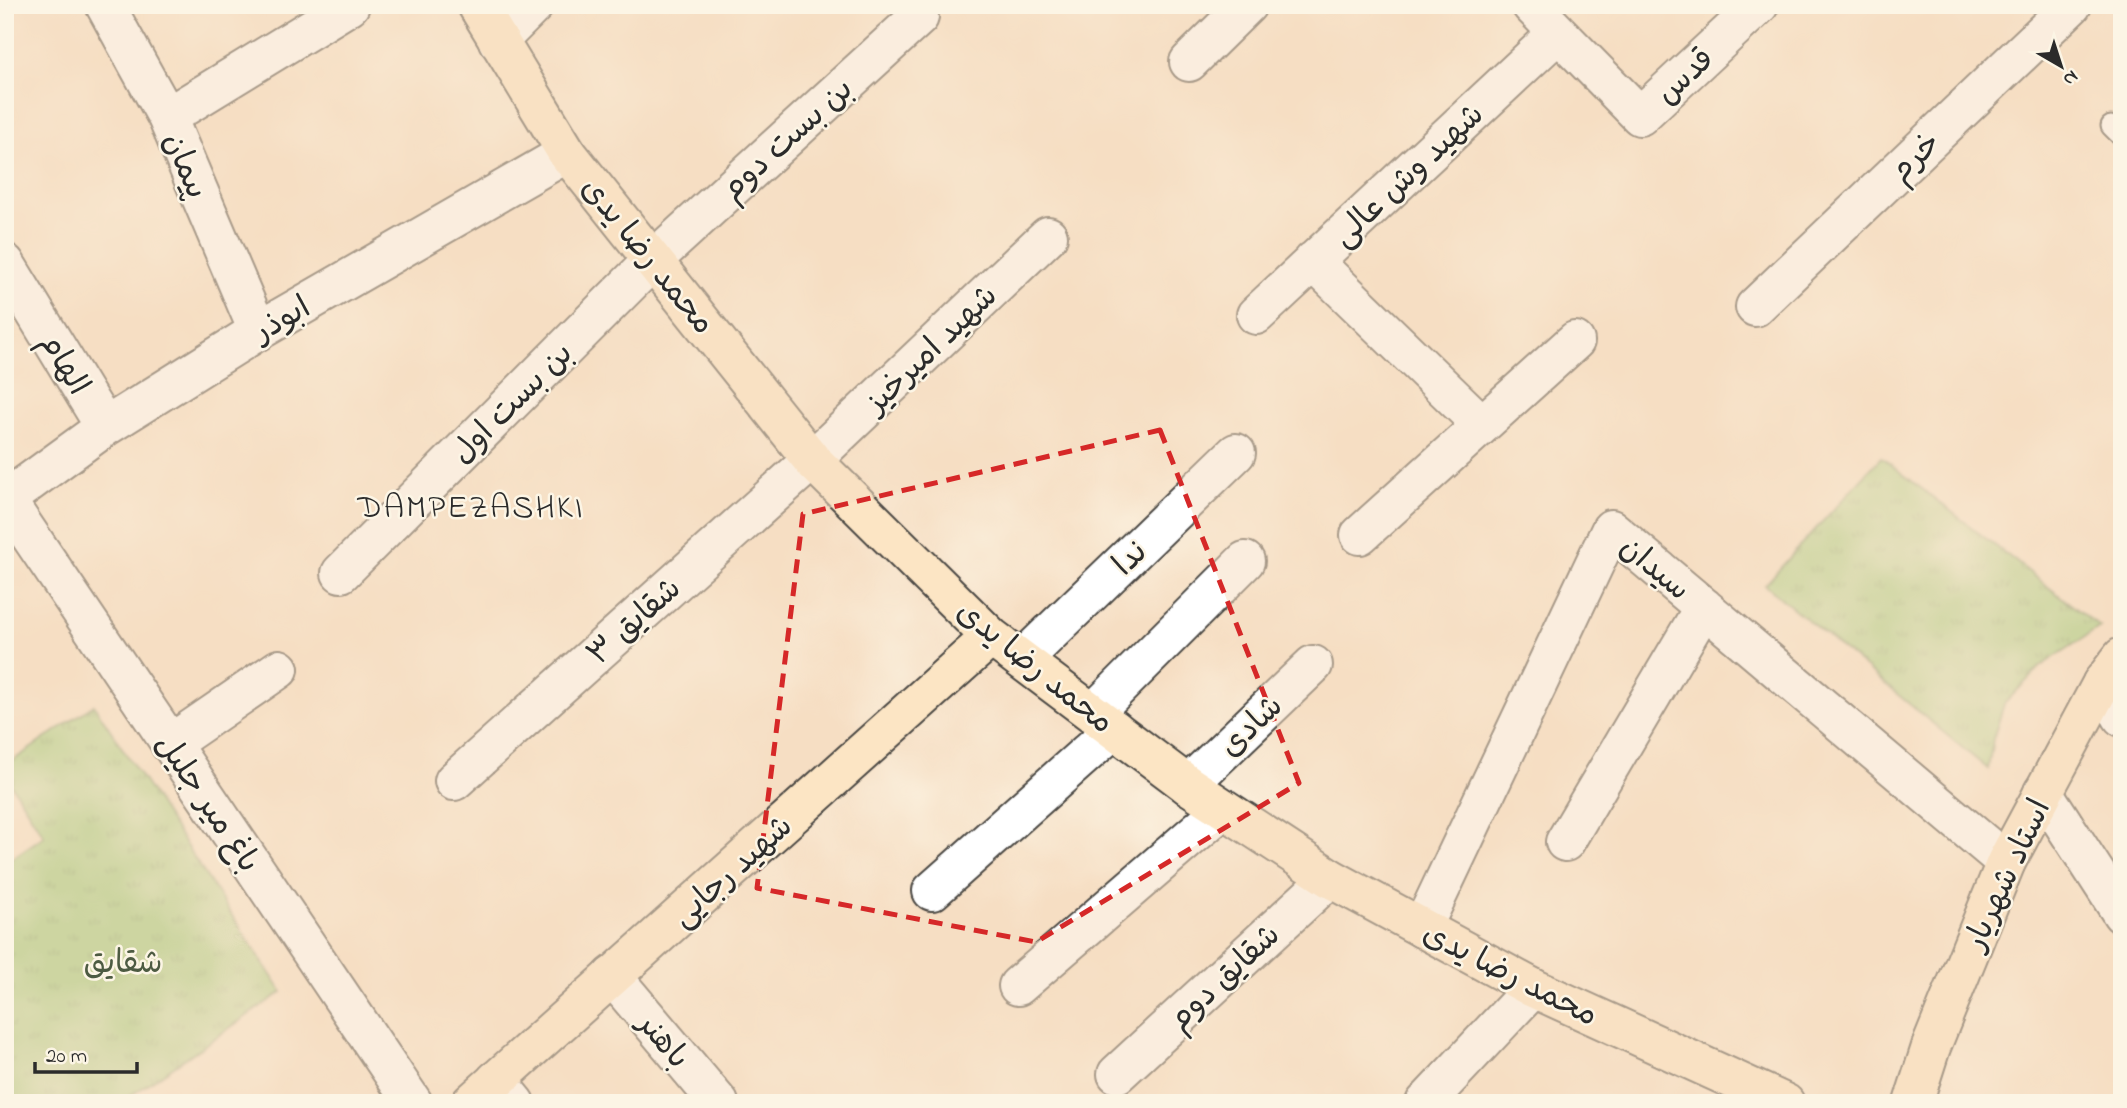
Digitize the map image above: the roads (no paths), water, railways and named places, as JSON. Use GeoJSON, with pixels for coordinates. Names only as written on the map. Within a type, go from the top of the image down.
{"type":"FeatureCollection","features":[{"type":"Feature","properties":{"kind":"main road","name":"محمد رضا یدی"},"geometry":{"type":"LineString","coordinates":[[477,5],[567,153],[812,460],[991,637],[1188,785],[1330,878],[1533,988],[1785,1103]]}},
{"type":"Feature","properties":{"kind":"main road","name":"شهید رجایی"},"geometry":{"type":"LineString","coordinates":[[494,1095],[612,976],[991,637]]}},
{"type":"Feature","properties":{"kind":"main road","name":"استاد شهریار"},"geometry":{"type":"LineString","coordinates":[[1913,1103],[1931,1047],[2006,862],[2112,670]]}},
{"type":"Feature","properties":{"kind":"street","name":"پیمان"},"geometry":{"type":"LineString","coordinates":[[105,5],[167,117],[258,331]]}},
{"type":"Feature","properties":{"kind":"street"},"geometry":{"type":"LineString","coordinates":[[167,117],[349,5]]}},
{"type":"Feature","properties":{"kind":"street"},"geometry":{"type":"LineString","coordinates":[[498,41],[534,5]]}},
{"type":"Feature","properties":{"kind":"street"},"geometry":{"type":"LineString","coordinates":[[1189,62],[1247,5]]}},
{"type":"Feature","properties":{"kind":"street","name":"قدس"},"geometry":{"type":"LineString","coordinates":[[1540,13],[1640,116],[1759,5]]}},
{"type":"Feature","properties":{"kind":"street","name":"خرم"},"geometry":{"type":"LineString","coordinates":[[1755,307],[2072,5]]}},
{"type":"Feature","properties":{"kind":"street","name":"شهید وش عالی"},"geometry":{"type":"LineString","coordinates":[[1256,315],[1313,261],[1540,13]]}},
{"type":"Feature","properties":{"kind":"street","name":"بن بست دوم"},"geometry":{"type":"LineString","coordinates":[[653,260],[919,17]]}},
{"type":"Feature","properties":{"kind":"street","name":"ابوذر"},"geometry":{"type":"LineString","coordinates":[[6,500],[105,427],[258,331],[567,153]]}},
{"type":"Feature","properties":{"kind":"street","name":"شهید امیرخیز"},"geometry":{"type":"LineString","coordinates":[[812,460],[1048,236]]}},
{"type":"Feature","properties":{"kind":"street","name":"بن بست اول"},"geometry":{"type":"LineString","coordinates":[[341,573],[653,260]]}},
{"type":"Feature","properties":{"kind":"street"},"geometry":{"type":"LineString","coordinates":[[1313,261],[1482,425]]}},
{"type":"Feature","properties":{"kind":"street","name":"الهام"},"geometry":{"type":"LineString","coordinates":[[5,263],[105,427]]}},
{"type":"Feature","properties":{"kind":"street"},"geometry":{"type":"LineString","coordinates":[[1360,535],[1575,341]]}},
{"type":"Feature","properties":{"kind":"street","name":"ندا"},"geometry":{"type":"LineString","coordinates":[[1022,660],[1236,453]]}},
{"type":"Feature","properties":{"kind":"street","name":"شقایق ۳"},"geometry":{"type":"LineString","coordinates":[[454,780],[812,460]]}},
{"type":"Feature","properties":{"kind":"street","name":"باغ میر جلیل"},"geometry":{"type":"LineString","coordinates":[[6,500],[413,1103]]}},
{"type":"Feature","properties":{"kind":"street","name":"سیدان"},"geometry":{"type":"LineString","coordinates":[[1422,928],[1611,529],[2006,862]]}},
{"type":"Feature","properties":{"kind":"street"},"geometry":{"type":"LineString","coordinates":[[932,891],[1103,721],[1245,561]]}},
{"type":"Feature","properties":{"kind":"street"},"geometry":{"type":"LineString","coordinates":[[1565,842],[1704,607]]}},
{"type":"Feature","properties":{"kind":"street","name":"شادی"},"geometry":{"type":"LineString","coordinates":[[1188,785],[1313,665]]}},
{"type":"Feature","properties":{"kind":"street"},"geometry":{"type":"LineString","coordinates":[[170,744],[279,669]]}},
{"type":"Feature","properties":{"kind":"street"},"geometry":{"type":"LineString","coordinates":[[2112,670],[2122,717]]}},
{"type":"Feature","properties":{"kind":"street"},"geometry":{"type":"LineString","coordinates":[[2043,792],[2122,914]]}},
{"type":"Feature","properties":{"kind":"street"},"geometry":{"type":"LineString","coordinates":[[1018,986],[1223,809]]}},
{"type":"Feature","properties":{"kind":"street","name":"شقایق دوم"},"geometry":{"type":"LineString","coordinates":[[1117,1074],[1330,878]]}},
{"type":"Feature","properties":{"kind":"street","name":"باهنر"},"geometry":{"type":"LineString","coordinates":[[612,976],[719,1103]]}},
{"type":"Feature","properties":{"kind":"street"},"geometry":{"type":"LineString","coordinates":[[1425,1103],[1533,988]]}},
{"type":"Feature","properties":{"kind":"district","name":"DAMPEZASHKI"},"geometry":{"type":"Point","coordinates":[471,505]}},
{"type":"Feature","properties":{"kind":"park label","name":"شقایق"},"geometry":{"type":"Point","coordinates":[123,961]}}]}
